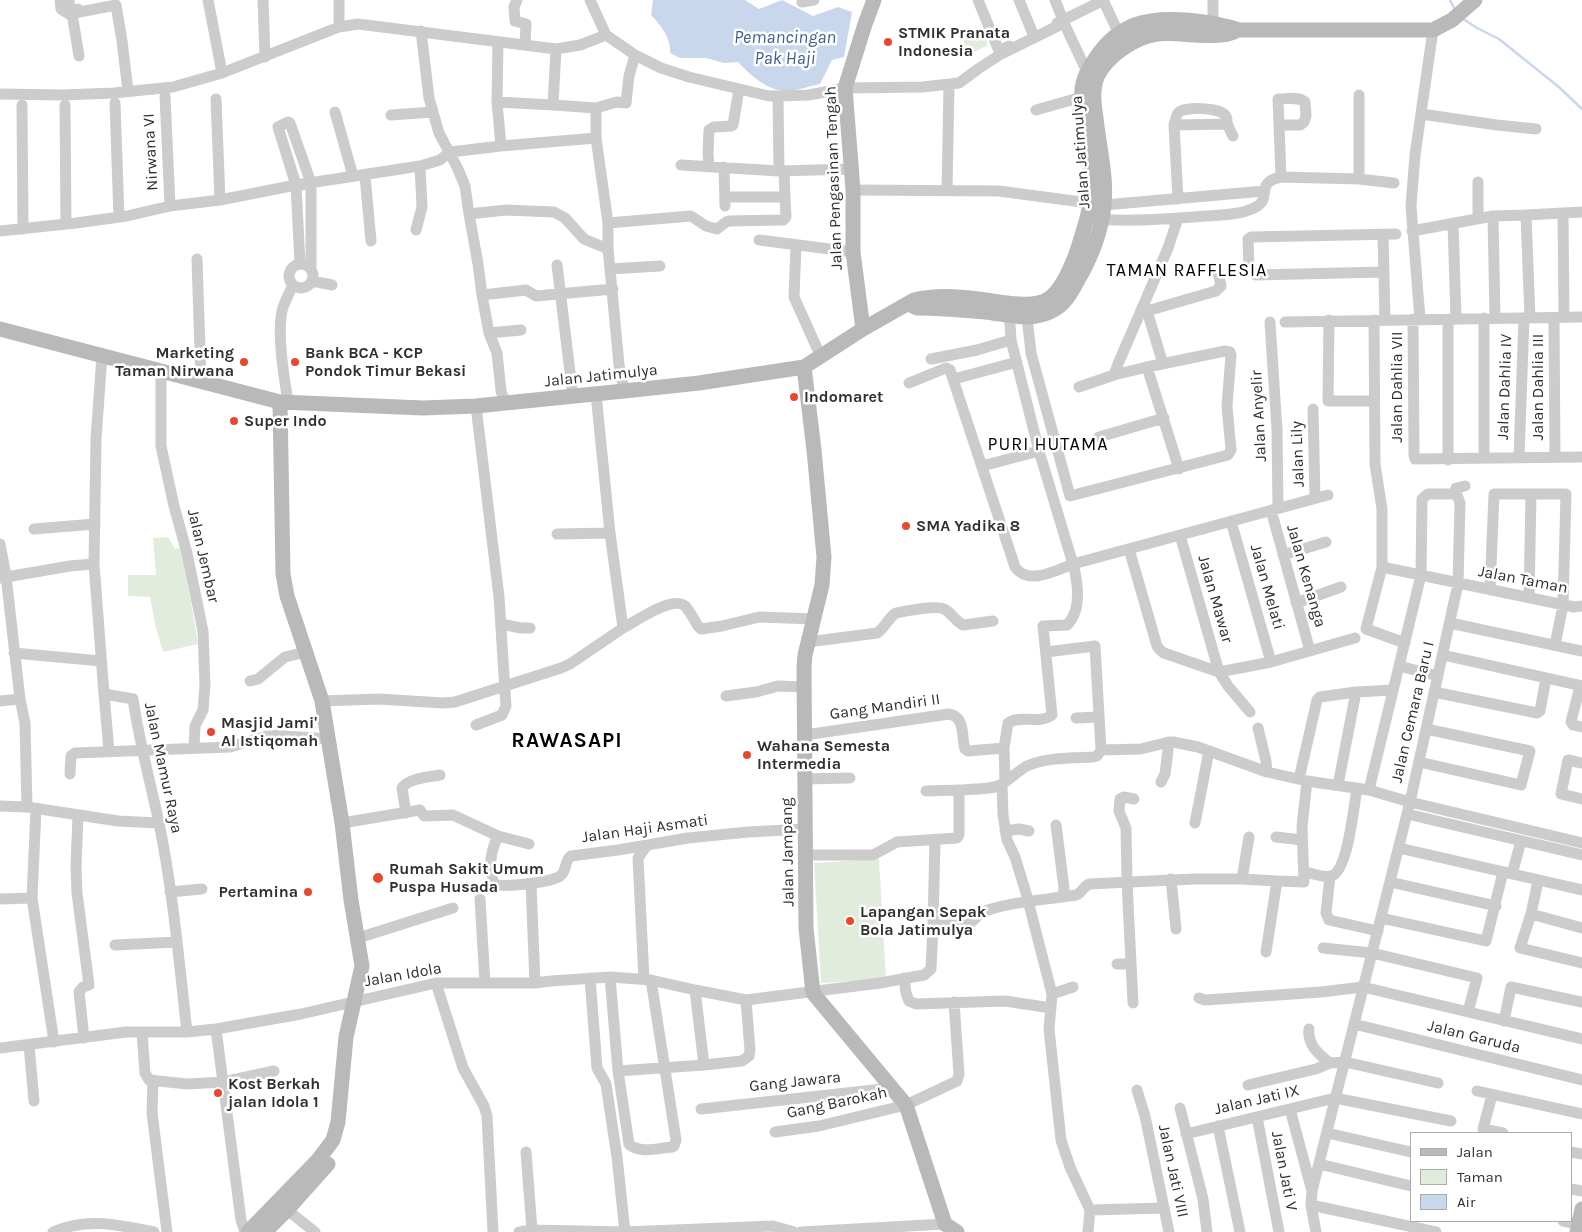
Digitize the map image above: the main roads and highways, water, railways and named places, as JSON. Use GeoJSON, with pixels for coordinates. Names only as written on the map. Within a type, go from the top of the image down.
{"type":"FeatureCollection","features":[{"type":"Feature","properties":{"kind":"main road","name":"Jalan Pengasinan Tengah"},"geometry":{"type":"LineString","coordinates":[[863,329],[853,252],[853,190],[845,88],[874,0]]}},
{"type":"Feature","properties":{"kind":"main road","name":"Jalan Jatimulya"},"geometry":{"type":"LineString","coordinates":[[0,329],[284,402],[401,408],[476,406],[624,392],[804,367],[863,329],[907,304],[923,298],[976,299],[1027,317],[1042,315],[1056,309],[1067,300],[1082,274],[1095,242],[1096,212],[1082,97],[1083,82],[1087,72],[1102,50],[1119,34],[1135,24],[1148,20],[1213,23],[1239,30],[1433,30],[1456,16],[1474,0]]}},
{"type":"Feature","properties":{"kind":"main road","name":"Jalan Jatimulya"},"geometry":{"type":"LineString","coordinates":[[1008,310],[1036,304],[1053,296],[1070,270],[1096,212],[1105,189],[1094,88],[1097,77],[1106,63],[1121,50],[1151,34],[1209,36],[1223,35],[1239,30]]}},
{"type":"Feature","properties":{"kind":"main road","name":"Jalan Jampang"},"geometry":{"type":"LineString","coordinates":[[804,367],[824,557],[822,585],[804,667],[806,928],[813,993],[906,1105],[953,1230]]}},
{"type":"Feature","properties":{"kind":"main road"},"geometry":{"type":"LineString","coordinates":[[246,1232],[282,1207],[328,1164],[344,1141],[347,1124],[343,1080],[346,1037],[362,966],[342,823],[322,701],[287,596],[283,574],[284,402]]}},
{"type":"Feature","properties":{"kind":"main road"},"geometry":{"type":"LineString","coordinates":[[265,1232],[282,1207]]}},
{"type":"Feature","properties":{"kind":"main road"},"geometry":{"type":"LineString","coordinates":[[1579,1227],[1582,1209]]}},
{"type":"Feature","properties":{"kind":"water","name":"Pemancingan Pak Haji"},"geometry":{"type":"Polygon","coordinates":[[[653,0],[745,0],[759,9],[782,0],[813,16],[838,7],[852,12],[844,57],[832,60],[820,84],[782,91],[761,82],[738,62],[724,63],[706,58],[680,58],[670,53],[667,38],[651,15],[653,0]]]}},
{"type":"Feature","properties":{"kind":"waterway"},"geometry":{"type":"LineString","coordinates":[[1450,0],[1455,10]]}},
{"type":"Feature","properties":{"kind":"waterway"},"geometry":{"type":"LineString","coordinates":[[1462,18],[1499,39],[1560,88],[1582,109]]}},
{"type":"Feature","properties":{"kind":"place","name":"STMIK Pranata Indonesia"},"geometry":{"type":"Point","coordinates":[888,42]}},
{"type":"Feature","properties":{"kind":"place","name":"Marketing Taman Nirwana"},"geometry":{"type":"Point","coordinates":[244,362]}},
{"type":"Feature","properties":{"kind":"place","name":"Bank BCA - KCP Pondok Timur Bekasi"},"geometry":{"type":"Point","coordinates":[295,362]}},
{"type":"Feature","properties":{"kind":"place","name":"Indomaret"},"geometry":{"type":"Point","coordinates":[794,397]}},
{"type":"Feature","properties":{"kind":"place","name":"Super Indo"},"geometry":{"type":"Point","coordinates":[234,421]}},
{"type":"Feature","properties":{"kind":"place","name":"SMA Yadika 8"},"geometry":{"type":"Point","coordinates":[906,526]}},
{"type":"Feature","properties":{"kind":"place","name":"Masjid Jami' Al Istiqomah"},"geometry":{"type":"Point","coordinates":[211,732]}},
{"type":"Feature","properties":{"kind":"place","name":"Wahana Semesta Intermedia"},"geometry":{"type":"Point","coordinates":[747,755]}},
{"type":"Feature","properties":{"kind":"place","name":"Rumah Sakit Umum Puspa Husada"},"geometry":{"type":"Point","coordinates":[378,878]}},
{"type":"Feature","properties":{"kind":"place","name":"Pertamina"},"geometry":{"type":"Point","coordinates":[308,892]}},
{"type":"Feature","properties":{"kind":"place","name":"Lapangan Sepak Bola Jatimulya"},"geometry":{"type":"Point","coordinates":[850,921]}},
{"type":"Feature","properties":{"kind":"place","name":"Kost Berkah jalan Idola 1"},"geometry":{"type":"Point","coordinates":[218,1093]}},
{"type":"Feature","properties":{"kind":"district","name":"TAMAN RAFFLESIA"},"geometry":{"type":"Point","coordinates":[1187,271]}},
{"type":"Feature","properties":{"kind":"district","name":"PURI HUTAMA"},"geometry":{"type":"Point","coordinates":[1048,445]}},
{"type":"Feature","properties":{"kind":"district","name":"RAWASAPI"},"geometry":{"type":"Point","coordinates":[567,741]}}]}
